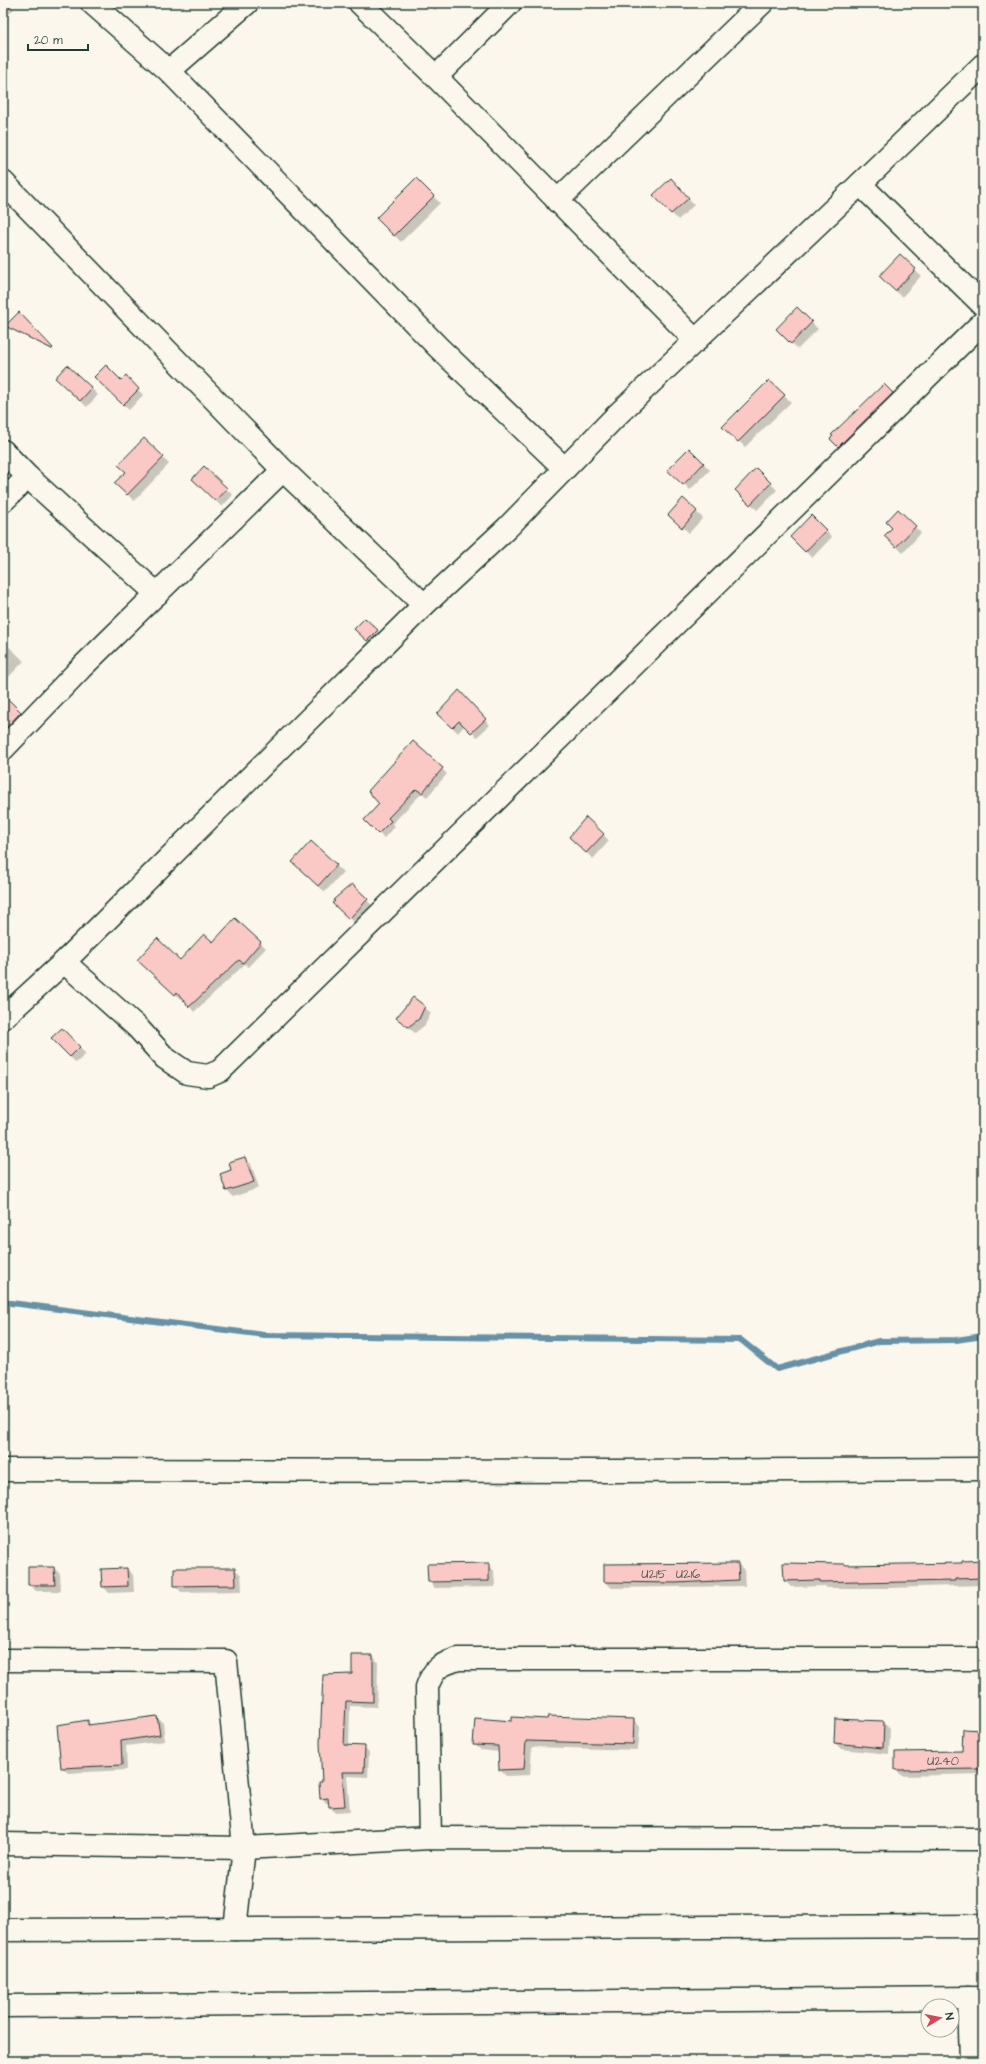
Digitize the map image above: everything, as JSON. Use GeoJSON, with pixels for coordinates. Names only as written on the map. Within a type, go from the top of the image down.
{"type":"FeatureCollection","features":[{"type":"Feature","properties":{"kind":"street"},"geometry":{"type":"LineString","coordinates":[[92,3],[168,72],[438,347],[564,468]]}},
{"type":"Feature","properties":{"kind":"street"},"geometry":{"type":"LineString","coordinates":[[168,72],[246,3]]}},
{"type":"Feature","properties":{"kind":"street"},"geometry":{"type":"LineString","coordinates":[[360,3],[436,77],[696,342]]}},
{"type":"Feature","properties":{"kind":"street"},"geometry":{"type":"LineString","coordinates":[[436,77],[510,3]]}},
{"type":"Feature","properties":{"kind":"street"},"geometry":{"type":"LineString","coordinates":[[557,201],[762,3]]}},
{"type":"Feature","properties":{"kind":"street"},"geometry":{"type":"LineString","coordinates":[[3,1018],[64,962],[424,605],[507,528],[617,415],[696,342],[983,65]]}},
{"type":"Feature","properties":{"kind":"street"},"geometry":{"type":"LineString","coordinates":[[3,182],[283,470],[424,605]]}},
{"type":"Feature","properties":{"kind":"street"},"geometry":{"type":"LineString","coordinates":[[860,184],[983,305]]}},
{"type":"Feature","properties":{"kind":"street"},"geometry":{"type":"LineString","coordinates":[[64,962],[136,1027],[165,1058],[187,1073],[208,1076],[220,1071],[983,322]]}},
{"type":"Feature","properties":{"kind":"street"},"geometry":{"type":"LineString","coordinates":[[3,451],[28,477],[157,594]]}},
{"type":"Feature","properties":{"kind":"street"},"geometry":{"type":"LineString","coordinates":[[3,749],[81,668],[283,470]]}},
{"type":"Feature","properties":{"kind":"street"},"geometry":{"type":"LineString","coordinates":[[3,501],[28,477]]}},
{"type":"Feature","properties":{"kind":"street"},"geometry":{"type":"LineString","coordinates":[[3,1470],[614,1471],[983,1469]]}},
{"type":"Feature","properties":{"kind":"street"},"geometry":{"type":"LineString","coordinates":[[430,1838],[427,1687],[432,1674],[442,1664],[458,1659],[983,1658]]}},
{"type":"Feature","properties":{"kind":"street"},"geometry":{"type":"LineString","coordinates":[[3,1660],[226,1661],[244,1848],[234,1929]]}},
{"type":"Feature","properties":{"kind":"street"},"geometry":{"type":"LineString","coordinates":[[3,1844],[244,1848],[430,1838],[983,1839]]}},
{"type":"Feature","properties":{"kind":"street"},"geometry":{"type":"LineString","coordinates":[[3,1930],[983,1926]]}},
{"type":"Feature","properties":{"kind":"street"},"geometry":{"type":"LineString","coordinates":[[3,2006],[976,1998],[971,2061]]}},
{"type":"Feature","properties":{"kind":"building"},"geometry":{"type":"Polygon","coordinates":[[[416,178],[434,196],[394,236],[376,218],[416,178]]]}},
{"type":"Feature","properties":{"kind":"building"},"geometry":{"type":"Polygon","coordinates":[[[671,178],[689,198],[671,214],[653,195],[671,178]]]}},
{"type":"Feature","properties":{"kind":"building"},"geometry":{"type":"Polygon","coordinates":[[[900,254],[916,269],[895,291],[879,276],[900,254]]]}},
{"type":"Feature","properties":{"kind":"building"},"geometry":{"type":"Polygon","coordinates":[[[797,307],[812,322],[791,344],[776,329],[797,307]]]}},
{"type":"Feature","properties":{"kind":"building"},"geometry":{"type":"Polygon","coordinates":[[[19,312],[53,348],[52,349],[5,326],[19,312]]]}},
{"type":"Feature","properties":{"kind":"building"},"geometry":{"type":"Polygon","coordinates":[[[67,365],[92,388],[80,401],[55,378],[67,365]]]}},
{"type":"Feature","properties":{"kind":"building"},"geometry":{"type":"Polygon","coordinates":[[[106,365],[121,380],[126,375],[139,389],[123,405],[94,377],[106,365]]]}},
{"type":"Feature","properties":{"kind":"building"},"geometry":{"type":"Polygon","coordinates":[[[769,380],[785,395],[738,442],[722,427],[769,380]]]}},
{"type":"Feature","properties":{"kind":"building"},"geometry":{"type":"Polygon","coordinates":[[[884,384],[893,393],[838,447],[830,439],[833,436],[831,435],[884,384]]]}},
{"type":"Feature","properties":{"kind":"building"},"geometry":{"type":"Polygon","coordinates":[[[144,438],[164,457],[127,495],[114,483],[126,472],[118,465],[144,438]]]}},
{"type":"Feature","properties":{"kind":"building"},"geometry":{"type":"Polygon","coordinates":[[[689,448],[704,463],[683,485],[667,470],[689,448]]]}},
{"type":"Feature","properties":{"kind":"building"},"geometry":{"type":"Polygon","coordinates":[[[204,466],[227,488],[215,501],[192,479],[204,466]]]}},
{"type":"Feature","properties":{"kind":"building"},"geometry":{"type":"Polygon","coordinates":[[[756,468],[771,483],[750,505],[735,490],[756,468]]]}},
{"type":"Feature","properties":{"kind":"building"},"geometry":{"type":"Polygon","coordinates":[[[683,498],[697,511],[682,528],[668,515],[683,498]]]}},
{"type":"Feature","properties":{"kind":"building"},"geometry":{"type":"Polygon","coordinates":[[[898,509],[916,526],[896,547],[884,536],[892,528],[886,522],[898,509]]]}},
{"type":"Feature","properties":{"kind":"building"},"geometry":{"type":"Polygon","coordinates":[[[811,515],[826,530],[805,552],[790,537],[811,515]]]}},
{"type":"Feature","properties":{"kind":"building"},"geometry":{"type":"Polygon","coordinates":[[[365,618],[378,630],[367,641],[354,629],[365,618]]]}},
{"type":"Feature","properties":{"kind":"building"},"geometry":{"type":"Polygon","coordinates":[[[459,690],[486,719],[471,733],[459,721],[452,728],[437,714],[459,690]]]}},
{"type":"Feature","properties":{"kind":"building"},"geometry":{"type":"Polygon","coordinates":[[[3,694],[21,712],[3,731],[3,694]]]}},
{"type":"Feature","properties":{"kind":"building"},"geometry":{"type":"Polygon","coordinates":[[[413,741],[443,768],[422,793],[416,789],[388,818],[391,821],[378,834],[364,820],[379,804],[368,791],[413,741]]]}},
{"type":"Feature","properties":{"kind":"building"},"geometry":{"type":"Polygon","coordinates":[[[586,817],[604,834],[586,853],[569,837],[586,817]]]}},
{"type":"Feature","properties":{"kind":"building"},"geometry":{"type":"Polygon","coordinates":[[[311,841],[337,865],[318,886],[292,862],[311,841]]]}},
{"type":"Feature","properties":{"kind":"building"},"geometry":{"type":"Polygon","coordinates":[[[352,884],[368,899],[349,919],[332,903],[335,901],[333,900],[352,884]]]}},
{"type":"Feature","properties":{"kind":"building"},"geometry":{"type":"Polygon","coordinates":[[[235,918],[261,942],[243,963],[239,960],[189,1007],[177,992],[175,995],[137,960],[157,938],[180,960],[204,934],[213,942],[235,918]]]}},
{"type":"Feature","properties":{"kind":"building"},"geometry":{"type":"Polygon","coordinates":[[[413,997],[425,1006],[419,1019],[408,1027],[396,1018],[413,997]]]}},
{"type":"Feature","properties":{"kind":"building"},"geometry":{"type":"Polygon","coordinates":[[[62,1028],[80,1047],[70,1057],[51,1038],[62,1028]]]}},
{"type":"Feature","properties":{"kind":"building"},"geometry":{"type":"Polygon","coordinates":[[[245,1157],[254,1182],[226,1191],[220,1174],[231,1170],[229,1162],[245,1157]]]}},
{"type":"Feature","properties":{"kind":"building"},"geometry":{"type":"Polygon","coordinates":[[[983,1560],[983,1578],[955,1579],[955,1581],[858,1583],[858,1581],[784,1581],[783,1563],[846,1565],[962,1563],[962,1561],[983,1560]]]}},
{"type":"Feature","properties":{"kind":"building"},"geometry":{"type":"Polygon","coordinates":[[[489,1563],[489,1581],[428,1582],[427,1564],[489,1563]]]}},
{"type":"Feature","properties":{"kind":"building"},"geometry":{"type":"Polygon","coordinates":[[[738,1563],[739,1580],[675,1583],[604,1582],[604,1564],[738,1563]]]}},
{"type":"Feature","properties":{"kind":"building"},"geometry":{"type":"Polygon","coordinates":[[[28,1567],[54,1567],[55,1585],[28,1585],[28,1567]]]}},
{"type":"Feature","properties":{"kind":"building"},"geometry":{"type":"Polygon","coordinates":[[[127,1568],[128,1586],[102,1587],[101,1569],[127,1568]]]}},
{"type":"Feature","properties":{"kind":"building"},"geometry":{"type":"Polygon","coordinates":[[[174,1568],[235,1568],[236,1585],[174,1586],[174,1568]]]}},
{"type":"Feature","properties":{"kind":"building"},"geometry":{"type":"Polygon","coordinates":[[[352,1655],[373,1655],[373,1702],[346,1701],[344,1745],[365,1746],[364,1772],[342,1772],[345,1806],[329,1807],[328,1798],[320,1799],[319,1782],[322,1782],[320,1743],[323,1675],[352,1674],[352,1655]]]}},
{"type":"Feature","properties":{"kind":"building"},"geometry":{"type":"Polygon","coordinates":[[[157,1716],[160,1735],[121,1741],[122,1765],[61,1768],[57,1725],[88,1720],[88,1725],[157,1716]]]}},
{"type":"Feature","properties":{"kind":"building"},"geometry":{"type":"Polygon","coordinates":[[[548,1716],[634,1719],[633,1744],[526,1741],[524,1769],[499,1770],[498,1746],[473,1745],[475,1718],[512,1721],[512,1717],[547,1719],[548,1716]]]}},
{"type":"Feature","properties":{"kind":"building"},"geometry":{"type":"Polygon","coordinates":[[[835,1719],[884,1721],[883,1748],[834,1743],[835,1719]]]}},
{"type":"Feature","properties":{"kind":"building"},"geometry":{"type":"Polygon","coordinates":[[[963,1729],[983,1730],[983,1769],[895,1770],[895,1752],[962,1751],[963,1729]]]}},
{"type":"Feature","properties":{"kind":"waterway"},"geometry":{"type":"LineString","coordinates":[[3,1302],[265,1335],[741,1340],[777,1369],[879,1341],[956,1340],[983,1336]]}}]}
